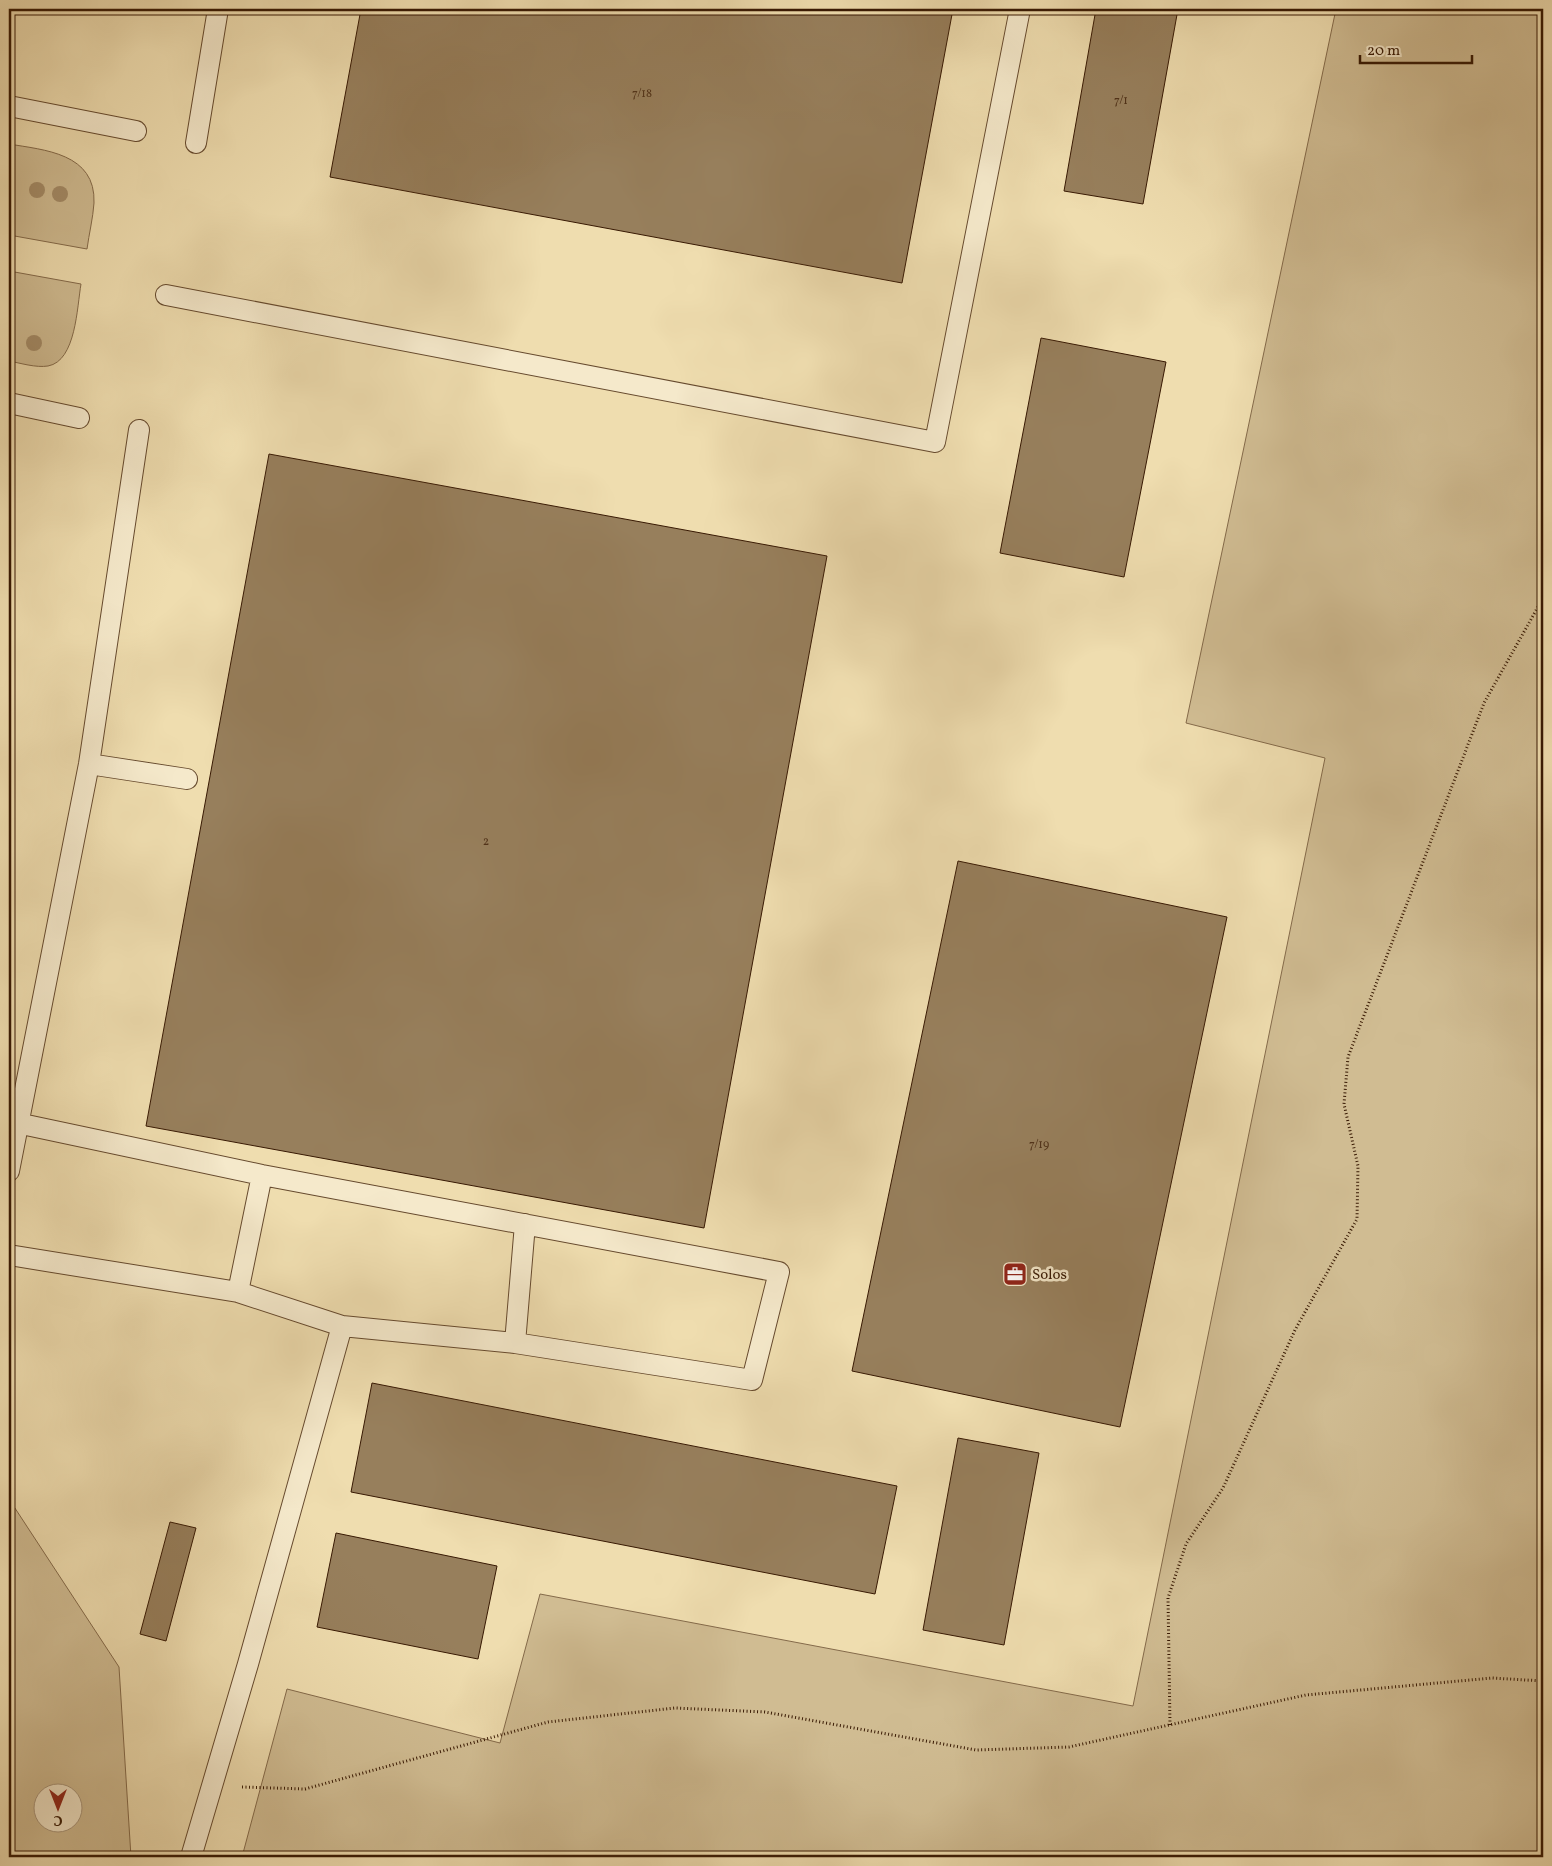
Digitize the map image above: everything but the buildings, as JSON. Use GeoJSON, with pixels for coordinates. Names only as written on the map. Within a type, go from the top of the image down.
{"type":"FeatureCollection","features":[{"type":"Feature","properties":{"kind":"lane"},"geometry":{"type":"LineString","coordinates":[[196,143],[218,9]]}},
{"type":"Feature","properties":{"kind":"lane"},"geometry":{"type":"LineString","coordinates":[[166,295],[935,442],[1020,9]]}},
{"type":"Feature","properties":{"kind":"lane"},"geometry":{"type":"LineString","coordinates":[[9,106],[136,131]]}},
{"type":"Feature","properties":{"kind":"lane"},"geometry":{"type":"LineString","coordinates":[[9,403],[79,418]]}},
{"type":"Feature","properties":{"kind":"lane"},"geometry":{"type":"LineString","coordinates":[[9,1171],[89,764],[139,430]]}},
{"type":"Feature","properties":{"kind":"lane"},"geometry":{"type":"LineString","coordinates":[[89,764],[187,779]]}},
{"type":"Feature","properties":{"kind":"lane"},"geometry":{"type":"LineString","coordinates":[[9,1254],[238,1292],[342,1326],[515,1343],[752,1380],[779,1272],[262,1175],[17,1123]]}},
{"type":"Feature","properties":{"kind":"lane"},"geometry":{"type":"LineString","coordinates":[[238,1292],[262,1175]]}},
{"type":"Feature","properties":{"kind":"lane"},"geometry":{"type":"LineString","coordinates":[[515,1343],[525,1224]]}},
{"type":"Feature","properties":{"kind":"lane"},"geometry":{"type":"LineString","coordinates":[[191,1857],[342,1326]]}},
{"type":"Feature","properties":{"kind":"path"},"geometry":{"type":"LineString","coordinates":[[1170,1725],[1168,1598],[1186,1544],[1223,1488],[1295,1330],[1357,1219],[1358,1166],[1344,1104],[1348,1057],[1484,703],[1543,598]]}},
{"type":"Feature","properties":{"kind":"path"},"geometry":{"type":"LineString","coordinates":[[211,1786],[305,1789],[548,1722],[675,1708],[765,1712],[976,1750],[1070,1747],[1306,1695],[1492,1678],[1543,1683]]}},
{"type":"Feature","properties":{"kind":"shaded area"},"geometry":{"type":"Polygon","coordinates":[[[1336,9],[1543,9],[1543,1857],[242,1857],[287,1689],[500,1743],[540,1594],[1133,1706],[1325,758],[1186,723],[1336,9]]]}},
{"type":"Feature","properties":{"kind":"shaded area"},"geometry":{"type":"Polygon","coordinates":[[[9,144],[52,152],[65,157],[77,164],[86,174],[92,186],[94,203],[87,249],[9,235],[9,144]]]}},
{"type":"Feature","properties":{"kind":"shaded area"},"geometry":{"type":"Polygon","coordinates":[[[9,271],[81,284],[74,332],[70,344],[57,362],[48,366],[38,366],[9,361],[9,271]]]}},
{"type":"Feature","properties":{"kind":"shaded area"},"geometry":{"type":"Polygon","coordinates":[[[9,1499],[119,1667],[131,1857],[9,1857],[9,1499]]]}},
{"type":"Feature","properties":{"kind":"place","name":"Solos"},"geometry":{"type":"Point","coordinates":[1015,1274]}}]}
